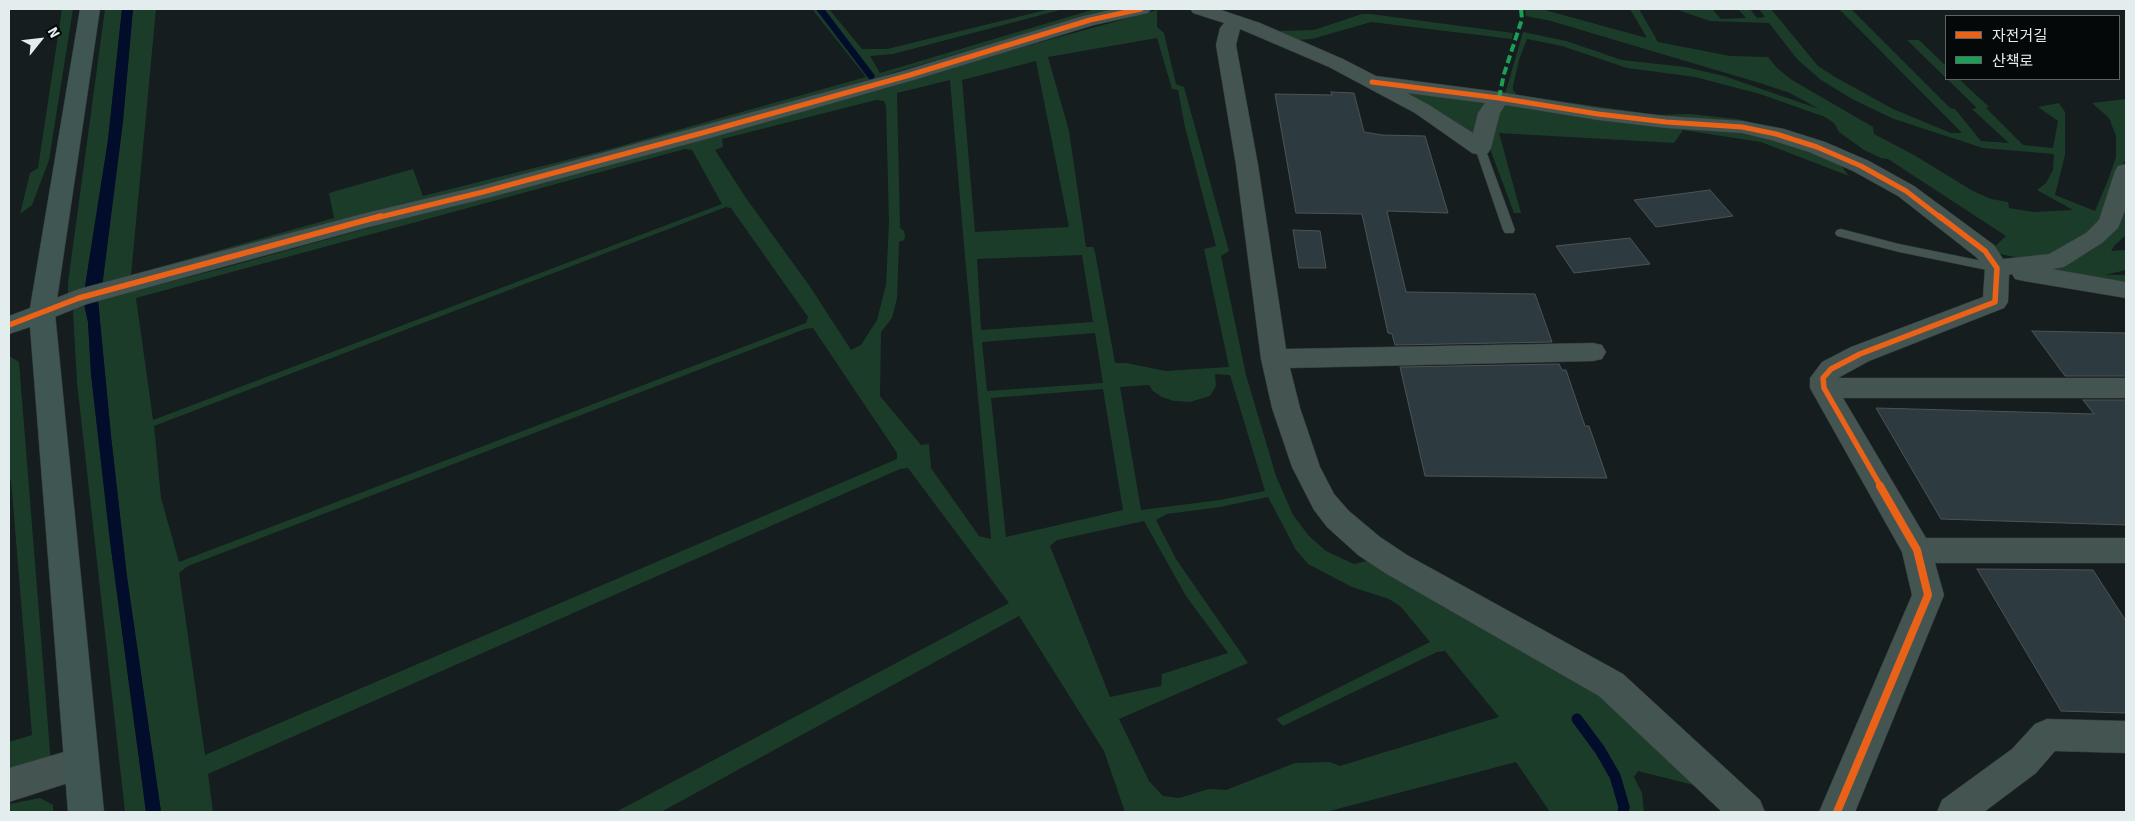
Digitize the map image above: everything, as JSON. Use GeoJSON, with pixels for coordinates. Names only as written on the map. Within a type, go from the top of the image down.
{"type":"FeatureCollection","features":[{"type":"Feature","properties":{"kind":"main road"},"geometry":{"type":"LineString","coordinates":[[86,812],[42,313],[90,9]]}},
{"type":"Feature","properties":{"kind":"main road"},"geometry":{"type":"LineString","coordinates":[[9,325],[42,313]]}},
{"type":"Feature","properties":{"kind":"street"},"geometry":{"type":"LineString","coordinates":[[42,313],[79,298],[366,220],[693,136],[910,75],[1090,20],[1142,9]]}},
{"type":"Feature","properties":{"kind":"street"},"geometry":{"type":"LineString","coordinates":[[1200,9],[1336,63],[1422,109],[1480,148],[1489,113],[1500,98]]}},
{"type":"Feature","properties":{"kind":"street"},"geometry":{"type":"LineString","coordinates":[[1235,22],[1230,28],[1226,45],[1247,165],[1274,359],[1286,408],[1306,467],[1324,502],[1338,519],[1369,546],[1396,564],[1611,685],[1747,812]]}},
{"type":"Feature","properties":{"kind":"street"},"geometry":{"type":"LineString","coordinates":[[1372,82],[1500,98],[1656,121],[1742,127],[1776,134],[1817,147],[1861,166],[1906,191],[1985,251],[1997,268],[1995,302],[1860,354],[1831,369],[1823,378],[1824,388],[1917,550],[1928,595],[1837,812]]}},
{"type":"Feature","properties":{"kind":"street"},"geometry":{"type":"LineString","coordinates":[[1997,268],[2055,261],[2094,238],[2110,223],[2126,171]]}},
{"type":"Feature","properties":{"kind":"street"},"geometry":{"type":"LineString","coordinates":[[1997,268],[2126,290]]}},
{"type":"Feature","properties":{"kind":"street"},"geometry":{"type":"LineString","coordinates":[[1274,359],[1593,352]]}},
{"type":"Feature","properties":{"kind":"street"},"geometry":{"type":"LineString","coordinates":[[1824,388],[2126,388]]}},
{"type":"Feature","properties":{"kind":"street"},"geometry":{"type":"LineString","coordinates":[[1917,550],[2126,551]]}},
{"type":"Feature","properties":{"kind":"street"},"geometry":{"type":"LineString","coordinates":[[1954,812],[2024,761],[2047,735],[2126,737]]}},
{"type":"Feature","properties":{"kind":"street"},"geometry":{"type":"LineString","coordinates":[[9,785],[81,763]]}},
{"type":"Feature","properties":{"kind":"lane"},"geometry":{"type":"LineString","coordinates":[[1480,148],[1509,230]]}},
{"type":"Feature","properties":{"kind":"lane"},"geometry":{"type":"LineString","coordinates":[[1841,233],[1899,248],[1997,268]]}},
{"type":"Feature","properties":{"kind":"green space"},"geometry":{"type":"Polygon","coordinates":[[[62,9],[73,9],[49,160],[32,205],[20,214],[30,173],[38,168],[62,9]]]}},
{"type":"Feature","properties":{"kind":"green space"},"geometry":{"type":"Polygon","coordinates":[[[105,9],[122,9],[108,140],[84,293],[68,293],[68,283],[105,9]]]}},
{"type":"Feature","properties":{"kind":"green space"},"geometry":{"type":"Polygon","coordinates":[[[133,9],[156,9],[131,275],[334,218],[329,193],[413,169],[423,196],[610,149],[866,77],[812,9],[818,9],[871,77],[821,9],[829,9],[862,49],[887,49],[1050,9],[1064,9],[893,54],[870,56],[880,73],[1095,9],[1122,9],[987,45],[764,111],[102,287],[123,121],[133,9]]]}},
{"type":"Feature","properties":{"kind":"green space"},"geometry":{"type":"Polygon","coordinates":[[[1525,9],[1541,9],[1647,38],[1630,9],[1639,9],[1658,42],[1730,56],[1768,57],[1777,68],[1792,80],[1873,127],[1874,134],[1914,155],[1973,191],[1991,199],[2008,202],[2009,208],[2033,212],[2073,210],[2037,190],[2046,183],[2053,170],[2054,154],[1983,148],[1894,119],[1852,99],[1821,80],[1797,59],[1769,23],[1710,21],[1675,9],[1712,9],[1721,19],[1746,18],[1738,9],[1750,9],[1757,18],[1765,17],[1759,9],[1771,9],[1818,66],[1893,109],[1951,133],[1962,133],[1839,9],[1851,9],[1950,108],[1955,109],[1981,141],[2009,143],[1972,109],[1977,108],[1948,80],[1960,80],[1989,107],[1986,108],[2023,145],[2053,148],[2058,121],[2038,107],[2059,103],[2065,112],[2065,155],[2055,195],[2095,211],[2108,180],[2116,157],[2116,136],[2109,118],[2092,103],[2126,99],[2126,159],[2096,229],[2066,252],[2022,258],[2004,255],[1988,250],[1808,141],[1505,94],[1523,32],[1566,41],[1622,60],[1685,67],[1724,76],[1819,109],[1790,93],[1763,84],[1551,21],[1526,16],[1525,9]],[[1527,39],[1519,60],[1513,90],[1517,95],[1657,115],[1690,114],[1737,119],[1781,129],[1838,147],[1994,247],[2006,236],[1888,159],[1881,158],[1864,150],[1839,132],[1834,123],[1825,117],[1760,94],[1695,77],[1627,68],[1562,46],[1527,39]]]}},
{"type":"Feature","properties":{"kind":"green space"},"geometry":{"type":"Polygon","coordinates":[[[1157,10],[1157,27],[1164,33],[1176,84],[1184,87],[1229,251],[1221,256],[1246,375],[1276,476],[1293,515],[1309,536],[1326,551],[1354,564],[1375,559],[1605,690],[1679,756],[1733,812],[1723,812],[1698,786],[1638,771],[1634,777],[1642,793],[1644,812],[1629,812],[1630,808],[1621,777],[1604,748],[1577,717],[1573,718],[1598,751],[1612,776],[1621,806],[1620,812],[1550,812],[1516,762],[1326,812],[1125,812],[1104,751],[1019,616],[661,812],[616,812],[1009,603],[908,468],[900,469],[208,774],[213,812],[161,812],[127,577],[98,300],[220,269],[1157,10]],[[1157,38],[1048,57],[1069,131],[1086,247],[1093,247],[1095,252],[1115,363],[1126,363],[1166,371],[1229,367],[1204,249],[1216,246],[1185,127],[1178,90],[1172,89],[1157,38]],[[1036,61],[962,80],[975,232],[1069,227],[1036,61]],[[950,80],[897,93],[900,228],[904,231],[904,240],[899,242],[897,298],[892,318],[881,332],[880,396],[921,445],[929,444],[931,468],[979,536],[991,539],[950,80]],[[876,100],[722,139],[723,147],[715,150],[746,198],[811,288],[851,350],[861,345],[877,320],[886,285],[889,223],[886,106],[884,101],[876,100]],[[685,149],[136,298],[153,420],[722,204],[692,150],[685,149]],[[726,207],[154,426],[161,498],[179,562],[806,323],[808,317],[731,208],[726,207]],[[1082,255],[977,259],[981,330],[1093,322],[1082,255]],[[813,328],[805,329],[188,566],[179,573],[205,755],[897,459],[897,453],[813,328]],[[1095,333],[982,342],[987,391],[1103,383],[1095,333]],[[1215,374],[1216,386],[1210,396],[1190,402],[1174,401],[1162,397],[1153,391],[1149,385],[1120,387],[1141,510],[1220,500],[1265,491],[1230,375],[1215,374]],[[1103,389],[991,398],[1006,537],[1123,510],[1103,389]],[[1268,497],[1220,507],[1167,514],[1156,520],[1176,559],[1248,663],[1119,719],[1149,781],[1163,796],[1179,798],[1209,789],[1226,790],[1295,763],[1329,762],[1340,766],[1499,717],[1445,651],[1437,652],[1283,726],[1276,719],[1430,642],[1401,607],[1389,599],[1352,587],[1308,564],[1296,550],[1268,497]],[[1144,521],[1057,540],[1050,546],[1110,697],[1161,686],[1162,674],[1228,653],[1186,596],[1144,521]]]}},
{"type":"Feature","properties":{"kind":"green space"},"geometry":{"type":"Polygon","coordinates":[[[1362,14],[1513,33],[1512,39],[1371,22],[1312,39],[1298,40],[1278,31],[1314,30],[1362,14]]]}},
{"type":"Feature","properties":{"kind":"green space"},"geometry":{"type":"Polygon","coordinates":[[[1907,40],[1919,40],[1945,65],[1945,77],[1907,40]]]}},
{"type":"Feature","properties":{"kind":"green space"},"geometry":{"type":"Polygon","coordinates":[[[1390,86],[1485,102],[1477,141],[1390,86]]]}},
{"type":"Feature","properties":{"kind":"green space"},"geometry":{"type":"Polygon","coordinates":[[[1504,104],[1744,132],[1771,137],[1837,160],[1849,176],[1761,142],[1683,130],[1674,143],[1499,133],[1521,213],[1514,213],[1490,149],[1491,128],[1504,104]]]}},
{"type":"Feature","properties":{"kind":"green space"},"geometry":{"type":"Polygon","coordinates":[[[2126,188],[2126,235],[2111,251],[2126,250],[2126,270],[2105,275],[2126,275],[2126,286],[2113,286],[2040,267],[2074,259],[2089,252],[2101,243],[2116,222],[2126,188]]]}},
{"type":"Feature","properties":{"kind":"green space"},"geometry":{"type":"Polygon","coordinates":[[[84,304],[88,322],[91,374],[110,541],[146,812],[125,812],[77,382],[73,312],[75,306],[84,304]]]}},
{"type":"Feature","properties":{"kind":"green space"},"geometry":{"type":"Polygon","coordinates":[[[9,356],[19,362],[51,764],[35,771],[9,774],[9,742],[32,735],[11,480],[9,480],[9,356]]]}},
{"type":"Feature","properties":{"kind":"green space"},"geometry":{"type":"Polygon","coordinates":[[[40,798],[53,805],[53,812],[9,812],[9,804],[40,798]]]}},
{"type":"Feature","properties":{"kind":"water"},"geometry":{"type":"Polygon","coordinates":[[[122,9],[133,9],[123,121],[102,287],[84,293],[108,140],[122,9]]]}},
{"type":"Feature","properties":{"kind":"water"},"geometry":{"type":"Polygon","coordinates":[[[98,300],[127,577],[161,812],[146,812],[110,541],[91,374],[88,322],[84,304],[98,300]]]}},
{"type":"Feature","properties":{"kind":"building"},"geometry":{"type":"Polygon","coordinates":[[[1331,92],[1354,93],[1364,132],[1382,135],[1425,136],[1448,213],[1387,211],[1406,292],[1535,294],[1552,342],[1395,345],[1392,334],[1388,333],[1362,214],[1296,213],[1275,94],[1332,95],[1331,92]]]}},
{"type":"Feature","properties":{"kind":"building"},"geometry":{"type":"Polygon","coordinates":[[[1710,190],[1733,216],[1656,227],[1634,200],[1710,190]]]}},
{"type":"Feature","properties":{"kind":"building"},"geometry":{"type":"Polygon","coordinates":[[[1293,230],[1320,231],[1326,268],[1299,268],[1293,230]]]}},
{"type":"Feature","properties":{"kind":"building"},"geometry":{"type":"Polygon","coordinates":[[[1630,238],[1650,264],[1574,273],[1556,246],[1630,238]]]}},
{"type":"Feature","properties":{"kind":"building"},"geometry":{"type":"Polygon","coordinates":[[[2032,331],[2126,333],[2126,376],[2065,376],[2032,331]]]}},
{"type":"Feature","properties":{"kind":"building"},"geometry":{"type":"Polygon","coordinates":[[[1559,364],[1562,370],[1566,370],[1585,426],[1589,426],[1607,478],[1425,476],[1400,367],[1559,364]]]}},
{"type":"Feature","properties":{"kind":"building"},"geometry":{"type":"Polygon","coordinates":[[[2083,400],[2126,400],[2126,525],[1941,519],[1876,408],[2094,414],[2083,400]]]}},
{"type":"Feature","properties":{"kind":"building"},"geometry":{"type":"Polygon","coordinates":[[[1977,569],[2093,570],[2126,621],[2126,713],[2061,711],[1977,569]]]}},
{"type":"Feature","properties":{"kind":"waterway"},"geometry":{"type":"LineString","coordinates":[[820,9],[871,76]]}},
{"type":"Feature","properties":{"kind":"waterway"},"geometry":{"type":"LineString","coordinates":[[1577,719],[1600,750],[1615,776],[1624,807],[1623,812]]}},
{"type":"Feature","properties":{"kind":"marked path"},"geometry":{"type":"LineString","coordinates":[[1499,98],[1504,74],[1522,19],[1521,9]]}},
{"type":"Feature","properties":{"kind":"cycle path"},"geometry":{"type":"LineString","coordinates":[[9,325],[79,298],[366,220],[483,192],[702,133],[910,75],[1090,20],[1141,9]]}},
{"type":"Feature","properties":{"kind":"cycle path"},"geometry":{"type":"LineString","coordinates":[[1372,82],[1499,98],[1598,114],[1666,122],[1742,127],[1776,134],[1817,147],[1861,166],[1906,191],[1985,251],[1997,268],[1995,302],[1860,354],[1831,369],[1823,378],[1824,388],[1917,550],[1928,595],[1837,812]]}}]}
